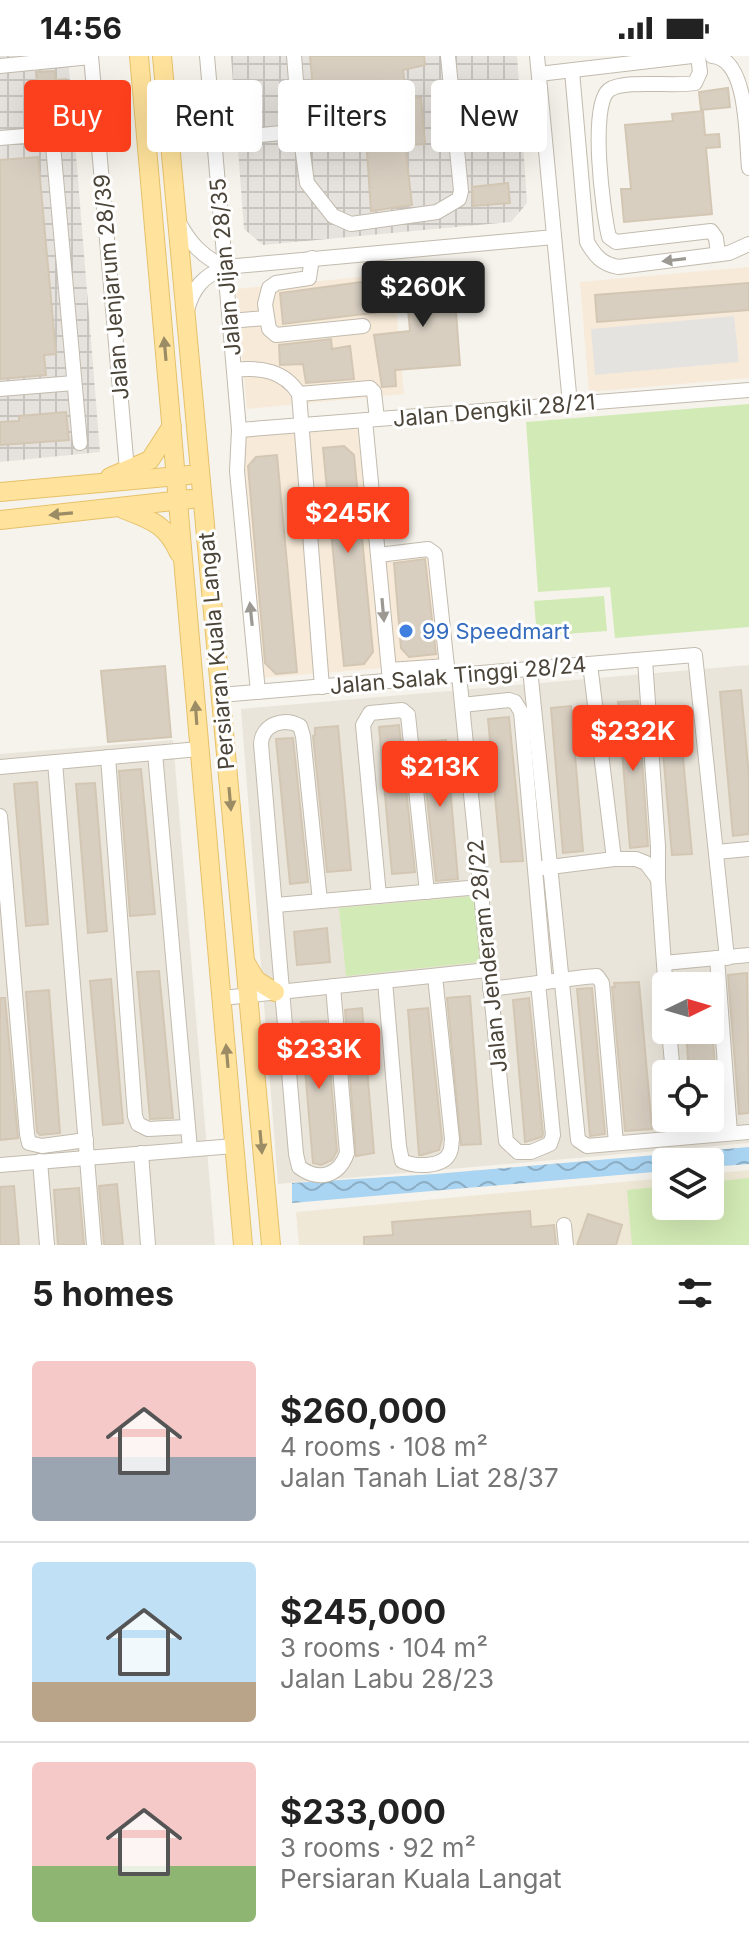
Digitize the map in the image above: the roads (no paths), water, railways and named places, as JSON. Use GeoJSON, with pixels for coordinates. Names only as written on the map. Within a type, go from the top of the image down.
{"type":"FeatureCollection","features":[{"type":"Feature","properties":{"kind":"main road"},"geometry":{"type":"LineString","coordinates":[[140,65],[163,63]]}},
{"type":"Feature","properties":{"kind":"main road","name":"Persiaran Kuala Langat"},"geometry":{"type":"LineString","coordinates":[[163,63],[271,1245]]}},
{"type":"Feature","properties":{"kind":"main road","name":"Persiaran Kuala Langat"},"geometry":{"type":"LineString","coordinates":[[140,65],[243,1245]]}},
{"type":"Feature","properties":{"kind":"main road"},"geometry":{"type":"LineString","coordinates":[[93,484],[154,456],[172,426]]}},
{"type":"Feature","properties":{"kind":"main road"},"geometry":{"type":"LineString","coordinates":[[0,492],[200,474]]}},
{"type":"Feature","properties":{"kind":"main road"},"geometry":{"type":"LineString","coordinates":[[0,520],[202,499]]}},
{"type":"Feature","properties":{"kind":"main road"},"geometry":{"type":"LineString","coordinates":[[122,508],[149,519],[167,531],[184,562]]}},
{"type":"Feature","properties":{"kind":"main road"},"geometry":{"type":"LineString","coordinates":[[243,953],[248,970],[256,980],[276,992],[260,1002],[251,1015],[250,1029]]}},
{"type":"Feature","properties":{"kind":"street","name":"Jalan Jijan 28/35"},"geometry":{"type":"LineString","coordinates":[[207,56],[209,80]]}},
{"type":"Feature","properties":{"kind":"street"},"geometry":{"type":"LineString","coordinates":[[294,56],[296,80]]}},
{"type":"Feature","properties":{"kind":"street"},"geometry":{"type":"LineString","coordinates":[[303,152],[307,183],[333,216],[351,224],[437,212],[459,199],[461,191],[448,56]]}},
{"type":"Feature","properties":{"kind":"street"},"geometry":{"type":"LineString","coordinates":[[537,56],[570,404]]}},
{"type":"Feature","properties":{"kind":"street"},"geometry":{"type":"LineString","coordinates":[[539,74],[695,56],[700,72],[695,83],[626,85],[610,89],[601,99],[598,153],[609,237],[616,242],[711,231],[716,238],[718,254]]}},
{"type":"Feature","properties":{"kind":"street"},"geometry":{"type":"LineString","coordinates":[[712,56],[720,56],[727,62],[741,84],[749,168]]}},
{"type":"Feature","properties":{"kind":"street"},"geometry":{"type":"LineString","coordinates":[[0,66],[91,57]]}},
{"type":"Feature","properties":{"kind":"street","name":"Jalan Jenjarum 28/39"},"geometry":{"type":"LineString","coordinates":[[91,57],[93,80]]}},
{"type":"Feature","properties":{"kind":"street"},"geometry":{"type":"LineString","coordinates":[[572,71],[587,242],[604,263],[618,267],[729,253],[749,244]]}},
{"type":"Feature","properties":{"kind":"street"},"geometry":{"type":"LineString","coordinates":[[0,138],[24,136]]}},
{"type":"Feature","properties":{"kind":"street"},"geometry":{"type":"LineString","coordinates":[[54,152],[80,443]]}},
{"type":"Feature","properties":{"kind":"street","name":"Jalan Jenjarum 28/39"},"geometry":{"type":"LineString","coordinates":[[100,152],[127,470]]}},
{"type":"Feature","properties":{"kind":"street","name":"Jalan Jijan 28/35"},"geometry":{"type":"LineString","coordinates":[[215,152],[239,430]]}},
{"type":"Feature","properties":{"kind":"street"},"geometry":{"type":"LineString","coordinates":[[579,155],[598,153]]}},
{"type":"Feature","properties":{"kind":"street"},"geometry":{"type":"LineString","coordinates":[[177,218],[197,250],[207,259],[225,267]]}},
{"type":"Feature","properties":{"kind":"street"},"geometry":{"type":"LineString","coordinates":[[185,315],[191,296],[201,281],[225,267],[554,237]]}},
{"type":"Feature","properties":{"kind":"street"},"geometry":{"type":"LineString","coordinates":[[312,258],[309,278],[276,283],[269,288],[265,304],[269,329],[276,335],[363,326]]}},
{"type":"Feature","properties":{"kind":"street"},"geometry":{"type":"LineString","coordinates":[[230,321],[266,318]]}},
{"type":"Feature","properties":{"kind":"street"},"geometry":{"type":"LineString","coordinates":[[234,370],[266,370],[291,382],[299,394],[322,687]]}},
{"type":"Feature","properties":{"kind":"street"},"geometry":{"type":"LineString","coordinates":[[0,389],[74,383]]}},
{"type":"Feature","properties":{"kind":"street"},"geometry":{"type":"LineString","coordinates":[[299,394],[370,388],[374,392],[371,420],[378,555],[389,676]]}},
{"type":"Feature","properties":{"kind":"street","name":"Jalan Dengkil 28/21"},"geometry":{"type":"LineString","coordinates":[[239,430],[749,390]]}},
{"type":"Feature","properties":{"kind":"street"},"geometry":{"type":"LineString","coordinates":[[239,430],[237,471],[258,692]]}},
{"type":"Feature","properties":{"kind":"street","name":"Jalan Jenderam 28/22"},"geometry":{"type":"LineString","coordinates":[[378,555],[428,549],[435,554],[451,672],[462,705],[506,1141],[518,1152],[531,1152],[550,1144],[553,1135],[548,982]]}},
{"type":"Feature","properties":{"kind":"street","name":"Jalan Salak Tinggi 28/24"},"geometry":{"type":"LineString","coordinates":[[220,695],[322,687],[389,676],[530,669],[695,655],[716,852]]}},
{"type":"Feature","properties":{"kind":"street"},"geometry":{"type":"LineString","coordinates":[[645,660],[665,972]]}},
{"type":"Feature","properties":{"kind":"street"},"geometry":{"type":"LineString","coordinates":[[590,664],[614,859]]}},
{"type":"Feature","properties":{"kind":"street"},"geometry":{"type":"LineString","coordinates":[[530,669],[548,982],[578,1140],[587,1146],[749,1132]]}},
{"type":"Feature","properties":{"kind":"street"},"geometry":{"type":"LineString","coordinates":[[462,705],[509,700],[515,702],[521,712],[542,868]]}},
{"type":"Feature","properties":{"kind":"street"},"geometry":{"type":"LineString","coordinates":[[379,896],[363,725],[370,713],[402,710],[411,723],[427,892]]}},
{"type":"Feature","properties":{"kind":"street"},"geometry":{"type":"LineString","coordinates":[[320,901],[300,726],[293,722],[267,727],[262,734],[276,905],[276,992],[299,1167],[307,1173],[321,1175],[332,1173],[342,1166],[347,1153],[333,986]]}},
{"type":"Feature","properties":{"kind":"street"},"geometry":{"type":"LineString","coordinates":[[0,767],[199,749]]}},
{"type":"Feature","properties":{"kind":"street"},"geometry":{"type":"LineString","coordinates":[[155,753],[190,1149]]}},
{"type":"Feature","properties":{"kind":"street"},"geometry":{"type":"LineString","coordinates":[[108,757],[135,1116],[138,1124],[148,1129],[187,1127]]}},
{"type":"Feature","properties":{"kind":"street"},"geometry":{"type":"LineString","coordinates":[[55,762],[94,1245]]}},
{"type":"Feature","properties":{"kind":"street"},"geometry":{"type":"LineString","coordinates":[[0,816],[29,1143],[42,1146],[86,1140]]}},
{"type":"Feature","properties":{"kind":"street"},"geometry":{"type":"LineString","coordinates":[[730,1133],[716,852],[749,849]]}},
{"type":"Feature","properties":{"kind":"street"},"geometry":{"type":"LineString","coordinates":[[542,868],[636,859],[646,863],[658,879]]}},
{"type":"Feature","properties":{"kind":"street"},"geometry":{"type":"LineString","coordinates":[[276,905],[480,887]]}},
{"type":"Feature","properties":{"kind":"street"},"geometry":{"type":"LineString","coordinates":[[664,963],[749,955]]}},
{"type":"Feature","properties":{"kind":"street"},"geometry":{"type":"LineString","coordinates":[[222,998],[488,970]]}},
{"type":"Feature","properties":{"kind":"street"},"geometry":{"type":"LineString","coordinates":[[385,981],[402,1161],[410,1165],[432,1164],[445,1160],[450,1153],[452,1139],[435,976]]}},
{"type":"Feature","properties":{"kind":"street"},"geometry":{"type":"LineString","coordinates":[[490,989],[597,976],[602,983],[616,1143]]}},
{"type":"Feature","properties":{"kind":"street"},"geometry":{"type":"LineString","coordinates":[[677,1132],[678,1138]]}},
{"type":"Feature","properties":{"kind":"street"},"geometry":{"type":"LineString","coordinates":[[0,1165],[234,1146]]}},
{"type":"Feature","properties":{"kind":"street"},"geometry":{"type":"LineString","coordinates":[[141,1153],[148,1245]]}},
{"type":"Feature","properties":{"kind":"street"},"geometry":{"type":"LineString","coordinates":[[40,1161],[47,1245]]}},
{"type":"Feature","properties":{"kind":"street"},"geometry":{"type":"LineString","coordinates":[[267,1216],[281,1245]]}},
{"type":"Feature","properties":{"kind":"street"},"geometry":{"type":"LineString","coordinates":[[564,1225],[566,1245]]}},
{"type":"Feature","properties":{"kind":"water"},"geometry":{"type":"Polygon","coordinates":[[[749,1147],[749,1164],[724,1166],[724,1149],[749,1147]]]}},
{"type":"Feature","properties":{"kind":"water"},"geometry":{"type":"Polygon","coordinates":[[[652,1155],[652,1172],[292,1203],[292,1183],[652,1155]]]}},
{"type":"Feature","properties":{"kind":"place","name":"99 Speedmart"},"geometry":{"type":"Point","coordinates":[406,631]}}]}
